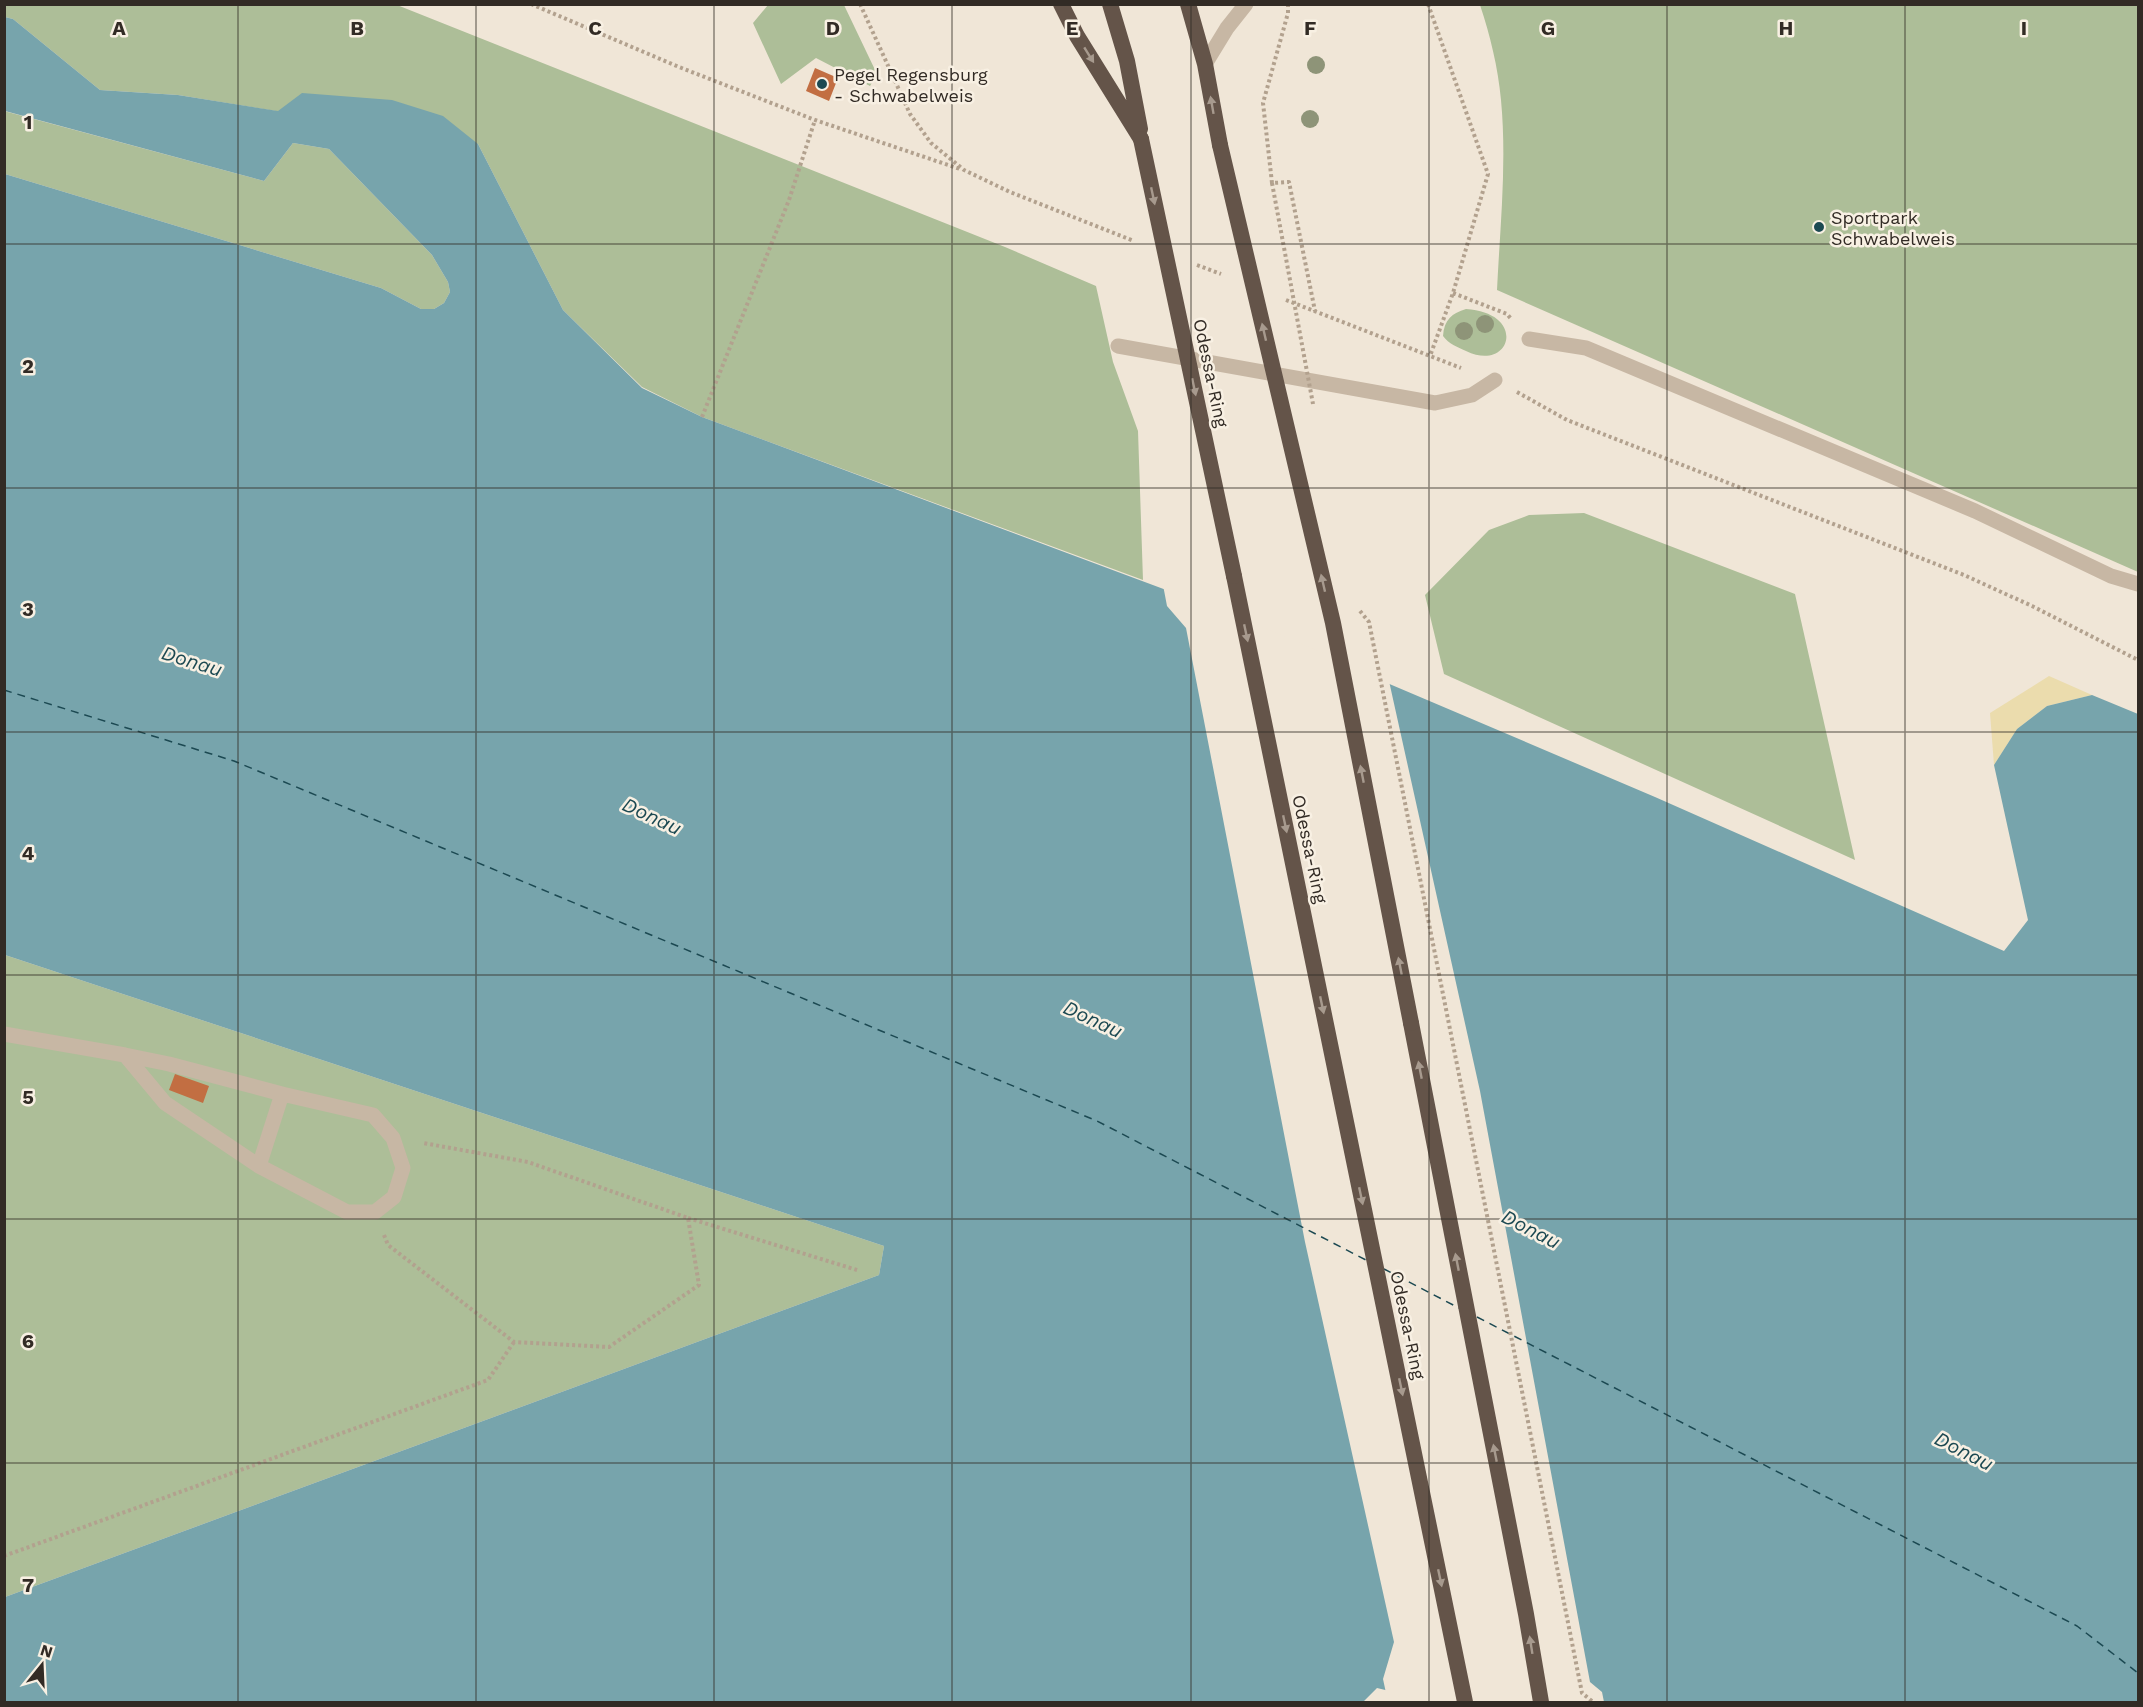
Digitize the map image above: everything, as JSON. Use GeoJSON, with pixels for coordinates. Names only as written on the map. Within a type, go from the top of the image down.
{"type":"FeatureCollection","features":[{"type":"Feature","properties":{"kind":"highway"},"geometry":{"type":"LineString","coordinates":[[1060,4],[1077,36],[1141,139]]}},
{"type":"Feature","properties":{"kind":"highway","name":"Odessa-Ring"},"geometry":{"type":"LineString","coordinates":[[1110,4],[1127,62],[1141,139],[1247,635],[1465,1702]]}},
{"type":"Feature","properties":{"kind":"highway"},"geometry":{"type":"LineString","coordinates":[[1188,4],[1205,64],[1220,145],[1333,623],[1524,1602],[1541,1702]]}},
{"type":"Feature","properties":{"kind":"highway"},"geometry":{"type":"LineString","coordinates":[[1200,4],[1205,64]]}},
{"type":"Feature","properties":{"kind":"lane"},"geometry":{"type":"LineString","coordinates":[[1205,64],[1245,4]]}},
{"type":"Feature","properties":{"kind":"lane"},"geometry":{"type":"LineString","coordinates":[[1529,339],[1586,348],[1975,511],[2111,576],[2139,584]]}},
{"type":"Feature","properties":{"kind":"lane"},"geometry":{"type":"LineString","coordinates":[[1118,346],[1435,404],[1473,395],[1495,380]]}},
{"type":"Feature","properties":{"kind":"lane"},"geometry":{"type":"LineString","coordinates":[[4,1034],[125,1055],[373,1115],[393,1138],[403,1168],[394,1197],[375,1212],[347,1212],[259,1166],[165,1103],[125,1055]]}},
{"type":"Feature","properties":{"kind":"lane"},"geometry":{"type":"LineString","coordinates":[[259,1166],[282,1094]]}},
{"type":"Feature","properties":{"kind":"path"},"geometry":{"type":"LineString","coordinates":[[531,4],[679,67],[815,120],[964,170],[931,143],[910,114],[860,4]]}},
{"type":"Feature","properties":{"kind":"path"},"geometry":{"type":"LineString","coordinates":[[1288,4],[1288,13],[1263,103],[1272,183],[1315,414]]}},
{"type":"Feature","properties":{"kind":"path"},"geometry":{"type":"LineString","coordinates":[[1428,4],[1488,174],[1453,293],[1430,356]]}},
{"type":"Feature","properties":{"kind":"path"},"geometry":{"type":"LineString","coordinates":[[702,417],[789,200],[815,120]]}},
{"type":"Feature","properties":{"kind":"path"},"geometry":{"type":"LineString","coordinates":[[1272,183],[1288,182],[1315,311]]}},
{"type":"Feature","properties":{"kind":"path"},"geometry":{"type":"LineString","coordinates":[[1453,293],[1507,314],[1529,339]]}},
{"type":"Feature","properties":{"kind":"path"},"geometry":{"type":"LineString","coordinates":[[1495,380],[1567,420],[1964,575],[2032,606],[2139,660]]}},
{"type":"Feature","properties":{"kind":"path"},"geometry":{"type":"LineString","coordinates":[[1356,606],[1369,622],[1582,1693],[1593,1702]]}},
{"type":"Feature","properties":{"kind":"path"},"geometry":{"type":"LineString","coordinates":[[393,1138],[528,1162],[688,1218],[857,1270]]}},
{"type":"Feature","properties":{"kind":"path"},"geometry":{"type":"LineString","coordinates":[[375,1212],[388,1245],[514,1342],[609,1347],[699,1285],[688,1218]]}},
{"type":"Feature","properties":{"kind":"path"},"geometry":{"type":"LineString","coordinates":[[4,1556],[488,1380],[514,1342]]}},
{"type":"Feature","properties":{"kind":"green space"},"geometry":{"type":"Polygon","coordinates":[[[5,4],[397,5],[1005,247],[1096,286],[1113,362],[1138,431],[1143,580],[702,417],[642,387],[563,310],[478,144],[178,95],[100,90],[13,19],[5,17],[5,4]]]}},
{"type":"Feature","properties":{"kind":"green space"},"geometry":{"type":"Polygon","coordinates":[[[768,5],[844,5],[877,74],[870,86],[816,58],[781,84],[753,23],[768,5]]]}},
{"type":"Feature","properties":{"kind":"green space","name":"Sportpark Schwabelweis"},"geometry":{"type":"Polygon","coordinates":[[[1480,5],[2138,5],[2138,572],[1497,290],[1503,124],[1496,63],[1480,5]]]}},
{"type":"Feature","properties":{"kind":"green space"},"geometry":{"type":"Polygon","coordinates":[[[4,111],[264,181],[293,143],[329,149],[432,255],[448,282],[450,292],[444,303],[434,309],[421,309],[381,288],[5,174],[4,111]]]}},
{"type":"Feature","properties":{"kind":"green space"},"geometry":{"type":"Polygon","coordinates":[[[1466,309],[1486,313],[1498,320],[1505,330],[1506,340],[1502,348],[1494,354],[1481,356],[1459,348],[1445,339],[1443,336],[1447,321],[1453,315],[1466,309]]]}},
{"type":"Feature","properties":{"kind":"green space"},"geometry":{"type":"Polygon","coordinates":[[[1584,513],[1795,594],[1855,860],[1444,674],[1425,595],[1489,530],[1529,515],[1584,513]]]}},
{"type":"Feature","properties":{"kind":"green space"},"geometry":{"type":"Polygon","coordinates":[[[5,955],[884,1246],[879,1275],[5,1597],[5,955]]]}},
{"type":"Feature","properties":{"kind":"sand"},"geometry":{"type":"Polygon","coordinates":[[[2049,676],[2092,695],[2047,706],[2017,729],[1994,765],[1990,713],[2049,676]]]}},
{"type":"Feature","properties":{"kind":"water","name":"Donau"},"geometry":{"type":"Polygon","coordinates":[[[5,17],[13,19],[100,90],[178,95],[278,111],[302,93],[392,100],[443,116],[478,144],[563,310],[642,388],[702,417],[1185,597],[1655,797],[2004,951],[2028,920],[1994,765],[2017,729],[2047,706],[2092,695],[2138,714],[2138,1702],[1435,1702],[1377,1688],[1363,1702],[5,1702],[5,1597],[879,1275],[884,1246],[5,955],[5,174],[381,288],[421,309],[434,309],[444,303],[450,292],[448,282],[432,255],[329,149],[293,143],[264,181],[5,111],[5,17]]]}},
{"type":"Feature","properties":{"kind":"pier"},"geometry":{"type":"Polygon","coordinates":[[[1163,585],[1389,681],[1480,1091],[1590,1682],[1602,1692],[1604,1702],[1423,1702],[1386,1693],[1383,1679],[1394,1642],[1305,1242],[1186,628],[1167,606],[1163,585]]]}},
{"type":"Feature","properties":{"kind":"building","name":"Pegel Regensburg - Schwabelweis"},"geometry":{"type":"Polygon","coordinates":[[[815,68],[838,78],[829,101],[806,91],[815,68]]]}},
{"type":"Feature","properties":{"kind":"building"},"geometry":{"type":"Polygon","coordinates":[[[175,1074],[209,1086],[203,1103],[169,1090],[175,1074]]]}},
{"type":"Feature","properties":{"kind":"ferry route"},"geometry":{"type":"LineString","coordinates":[[4,690],[234,761],[1097,1121],[1366,1260]]}},
{"type":"Feature","properties":{"kind":"ferry route"},"geometry":{"type":"LineString","coordinates":[[1384,1269],[1459,1308]]}},
{"type":"Feature","properties":{"kind":"ferry route"},"geometry":{"type":"LineString","coordinates":[[1477,1317],[2077,1626],[2138,1673]]}},
{"type":"Feature","properties":{"kind":"place","name":"Pegel Regensburg - Schwabelweis"},"geometry":{"type":"Point","coordinates":[822,84]}},
{"type":"Feature","properties":{"kind":"place","name":"Sportpark Schwabelweis"},"geometry":{"type":"Point","coordinates":[1819,227]}}]}
